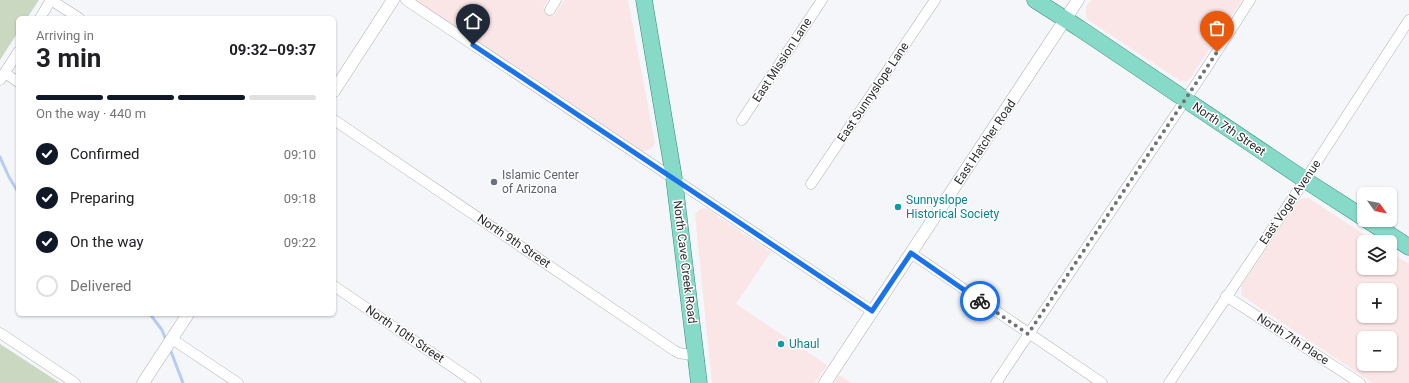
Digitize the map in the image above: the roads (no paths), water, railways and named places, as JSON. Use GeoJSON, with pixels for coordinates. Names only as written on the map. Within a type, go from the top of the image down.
{"type":"FeatureCollection","features":[{"type":"Feature","properties":{"kind":"main road","name":"North Cave Creek Road"},"geometry":{"type":"LineString","coordinates":[[644,0],[674,178],[697,356],[699,383]]}},
{"type":"Feature","properties":{"kind":"main road","name":"North 7th Street"},"geometry":{"type":"LineString","coordinates":[[1035,0],[1357,213]]}},
{"type":"Feature","properties":{"kind":"main road"},"geometry":{"type":"LineString","coordinates":[[1378,227],[1409,247]]}},
{"type":"Feature","properties":{"kind":"street"},"geometry":{"type":"LineString","coordinates":[[41,16],[51,0],[76,16]]}},
{"type":"Feature","properties":{"kind":"street"},"geometry":{"type":"LineString","coordinates":[[336,89],[393,0]]}},
{"type":"Feature","properties":{"kind":"street"},"geometry":{"type":"LineString","coordinates":[[406,0],[674,178],[696,195],[872,311]]}},
{"type":"Feature","properties":{"kind":"street"},"geometry":{"type":"LineString","coordinates":[[550,10],[556,0]]}},
{"type":"Feature","properties":{"kind":"street","name":"East Mission Lane"},"geometry":{"type":"LineString","coordinates":[[742,120],[822,0]]}},
{"type":"Feature","properties":{"kind":"street","name":"East Sunnyslope Lane"},"geometry":{"type":"LineString","coordinates":[[811,184],[935,0]]}},
{"type":"Feature","properties":{"kind":"street","name":"East Hatcher Road"},"geometry":{"type":"LineString","coordinates":[[825,383],[1078,0]]}},
{"type":"Feature","properties":{"kind":"street"},"geometry":{"type":"LineString","coordinates":[[996,383],[1250,0]]}},
{"type":"Feature","properties":{"kind":"street","name":"East Vogel Avenue"},"geometry":{"type":"LineString","coordinates":[[1169,383],[1305,180],[1409,20]]}},
{"type":"Feature","properties":{"kind":"street"},"geometry":{"type":"LineString","coordinates":[[16,55],[2,77],[16,81]]}},
{"type":"Feature","properties":{"kind":"street","name":"North 9th Street"},"geometry":{"type":"LineString","coordinates":[[336,121],[675,351],[697,356]]}},
{"type":"Feature","properties":{"kind":"street"},"geometry":{"type":"LineString","coordinates":[[911,253],[1102,383]]}},
{"type":"Feature","properties":{"kind":"street","name":"North 10th Street"},"geometry":{"type":"LineString","coordinates":[[336,287],[476,383]]}},
{"type":"Feature","properties":{"kind":"street","name":"North 7th Place"},"geometry":{"type":"LineString","coordinates":[[1226,296],[1360,383]]}},
{"type":"Feature","properties":{"kind":"street"},"geometry":{"type":"LineString","coordinates":[[143,383],[187,316]]}},
{"type":"Feature","properties":{"kind":"street"},"geometry":{"type":"LineString","coordinates":[[0,333],[75,383]]}},
{"type":"Feature","properties":{"kind":"street"},"geometry":{"type":"LineString","coordinates":[[172,339],[238,383]]}},
{"type":"Feature","properties":{"kind":"waterway"},"geometry":{"type":"LineString","coordinates":[[0,157],[16,189]]}},
{"type":"Feature","properties":{"kind":"waterway"},"geometry":{"type":"LineString","coordinates":[[152,316],[162,330],[166,340]]}},
{"type":"Feature","properties":{"kind":"waterway"},"geometry":{"type":"LineString","coordinates":[[170,349],[183,383]]}},
{"type":"Feature","properties":{"kind":"place","name":"Islamic Center of Arizona"},"geometry":{"type":"Point","coordinates":[494,182]}},
{"type":"Feature","properties":{"kind":"place","name":"Sunnyslope Historical Society"},"geometry":{"type":"Point","coordinates":[898,207]}},
{"type":"Feature","properties":{"kind":"place","name":"Uhaul"},"geometry":{"type":"Point","coordinates":[781,344]}}]}
